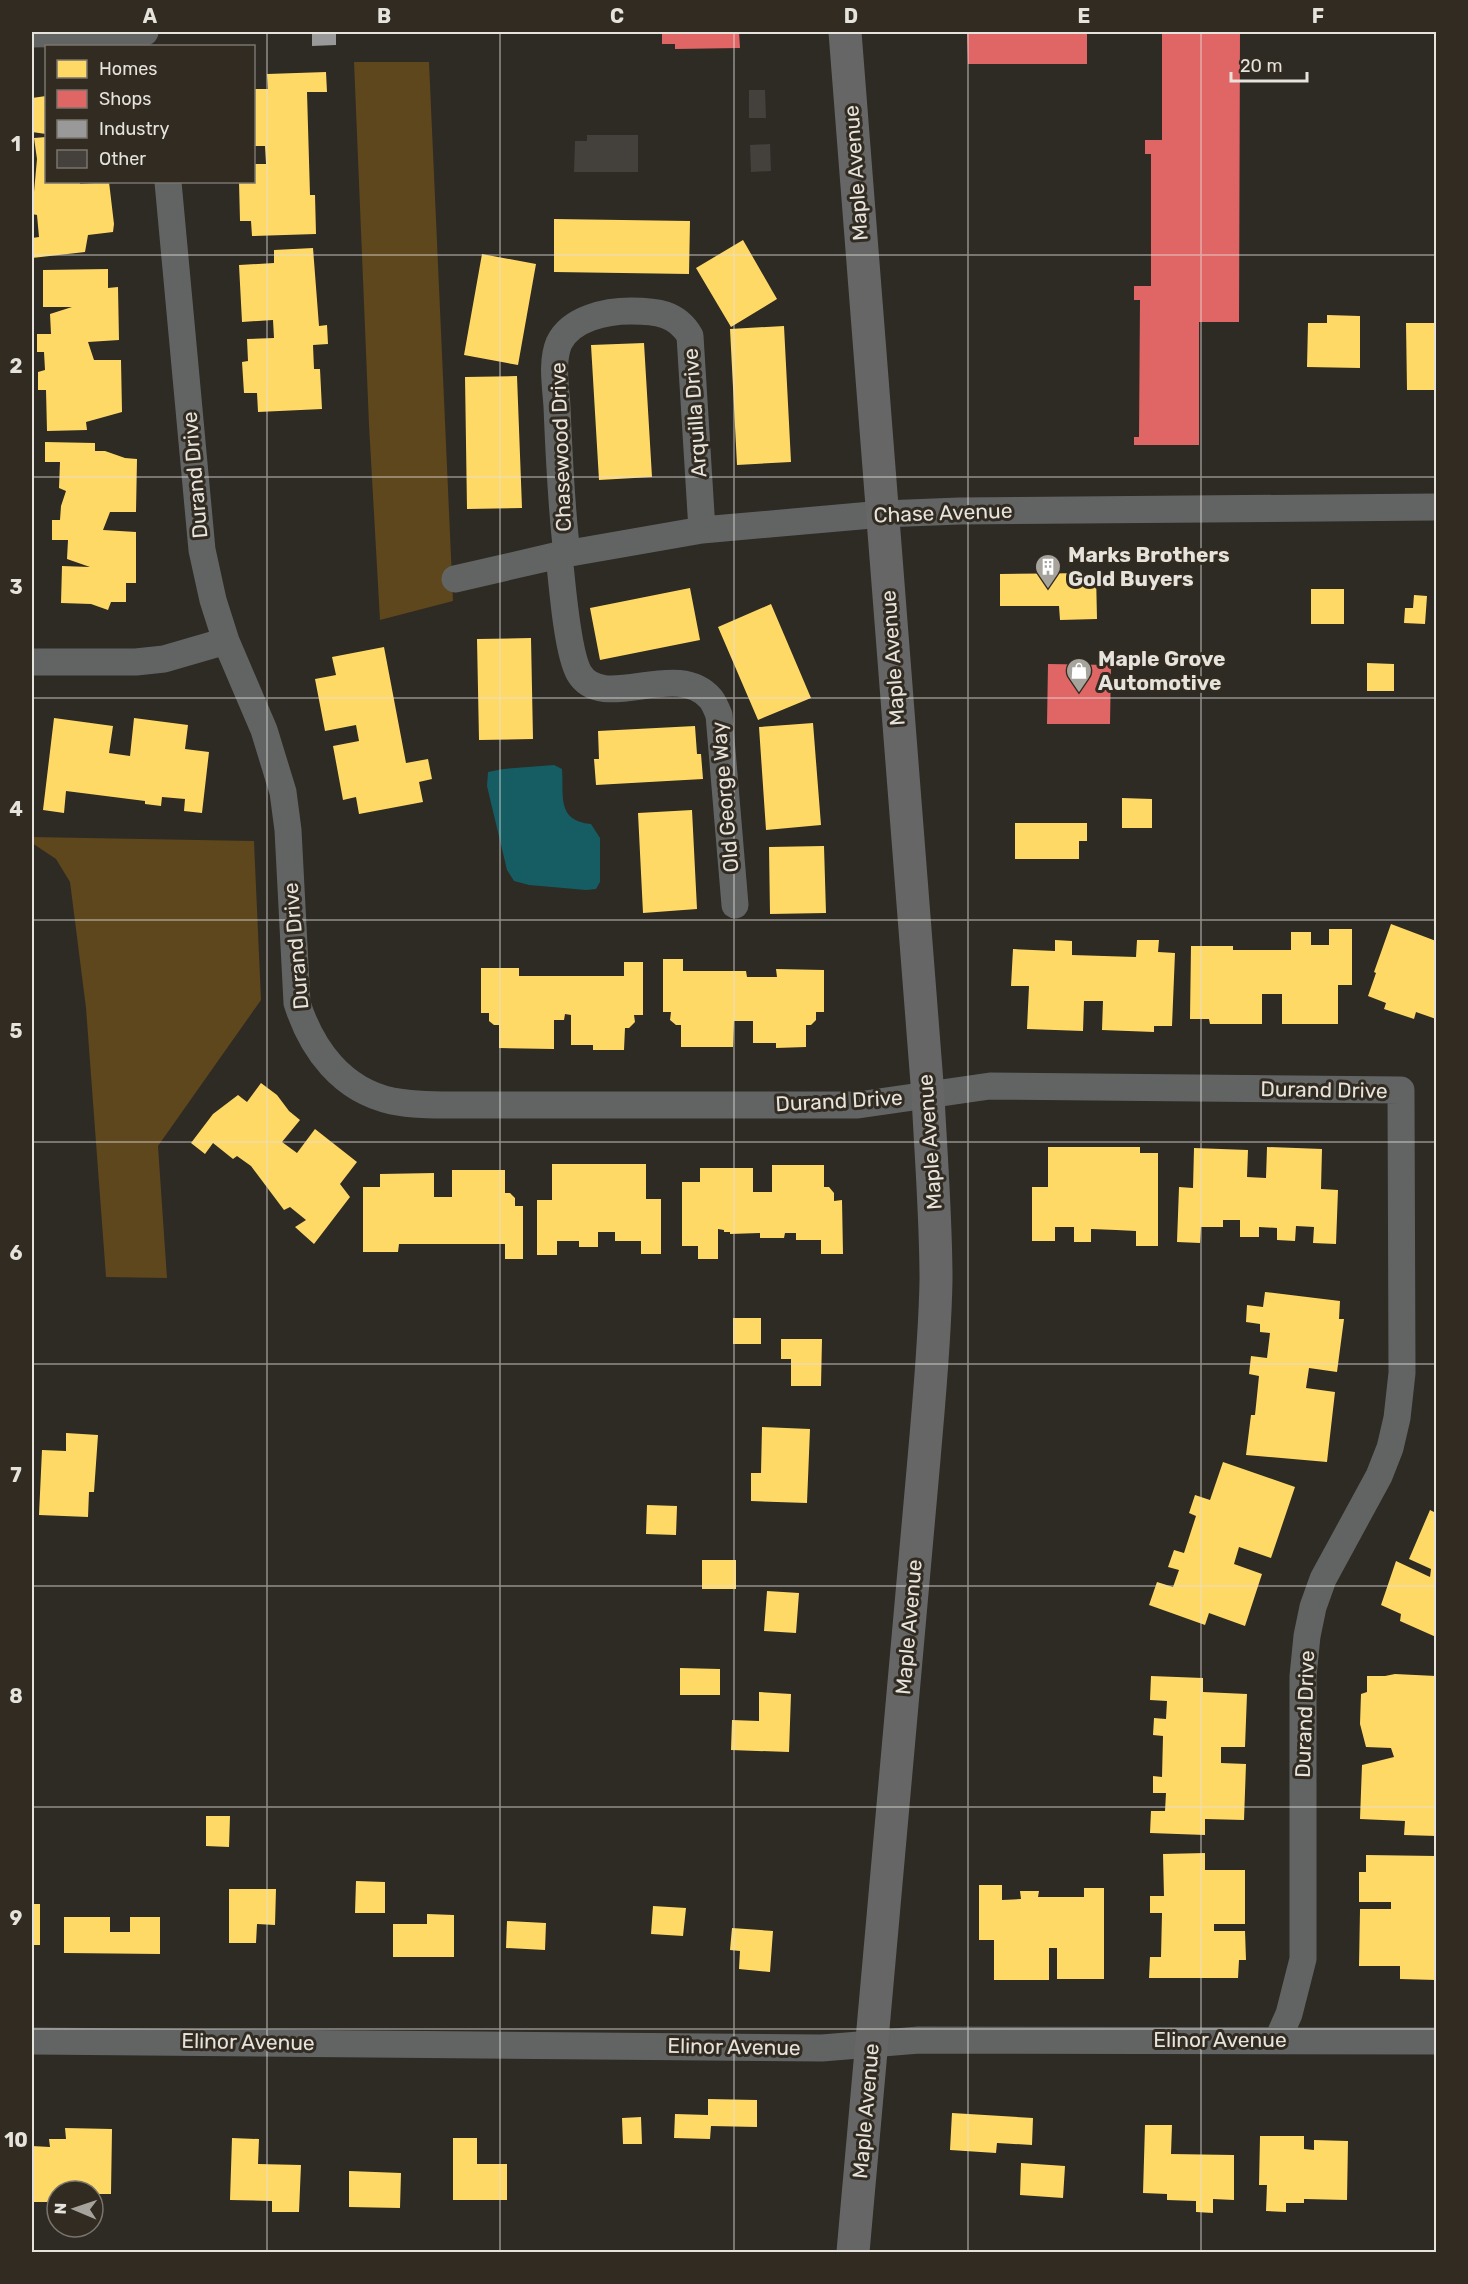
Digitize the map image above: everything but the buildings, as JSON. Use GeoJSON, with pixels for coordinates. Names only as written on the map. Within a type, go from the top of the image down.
{"type":"FeatureCollection","features":[{"type":"Feature","properties":{"kind":"main road","name":"Maple Avenue"},"geometry":{"type":"LineString","coordinates":[[845,32],[928,1096],[936,1280],[933,1354],[853,2253]]}},
{"type":"Feature","properties":{"kind":"street"},"geometry":{"type":"LineString","coordinates":[[32,34],[145,32]]}},
{"type":"Feature","properties":{"kind":"street","name":"Durand Drive"},"geometry":{"type":"LineString","coordinates":[[168,183],[202,550],[213,600],[226,641],[264,730],[283,792],[288,830],[297,1003],[303,1023],[322,1057],[354,1085],[392,1101],[452,1105],[858,1104],[990,1086],[1401,1090],[1402,1373],[1397,1418],[1390,1448],[1379,1476],[1323,1579],[1313,1607],[1307,1636],[1303,1676],[1303,1959],[1289,2014],[1277,2041]]}},
{"type":"Feature","properties":{"kind":"street","name":"Arquilla Drive"},"geometry":{"type":"LineString","coordinates":[[624,311],[651,311],[675,317],[684,325],[690,336],[702,530]]}},
{"type":"Feature","properties":{"kind":"street","name":"Chasewood Drive"},"geometry":{"type":"LineString","coordinates":[[562,555],[555,367],[559,343],[568,331],[592,316],[624,311]]}},
{"type":"Feature","properties":{"kind":"street","name":"Chase Avenue"},"geometry":{"type":"LineString","coordinates":[[455,579],[562,555],[702,530],[883,514],[959,511],[1437,507]]}},
{"type":"Feature","properties":{"kind":"street","name":"Old George Way"},"geometry":{"type":"LineString","coordinates":[[562,555],[572,649],[579,672],[586,680],[593,686],[610,689],[665,683],[688,685],[700,690],[711,699],[719,715],[735,905]]}},
{"type":"Feature","properties":{"kind":"street"},"geometry":{"type":"LineString","coordinates":[[32,662],[136,662],[164,659],[226,641]]}},
{"type":"Feature","properties":{"kind":"street","name":"Elinor Avenue"},"geometry":{"type":"LineString","coordinates":[[32,2041],[822,2048],[919,2040],[1437,2041]]}},
{"type":"Feature","properties":{"kind":"shaded area"},"geometry":{"type":"Polygon","coordinates":[[[354,62],[429,62],[453,601],[380,620],[369,425],[354,62]]]}},
{"type":"Feature","properties":{"kind":"shaded area"},"geometry":{"type":"Polygon","coordinates":[[[32,837],[254,841],[261,1000],[158,1146],[167,1278],[106,1277],[86,1008],[70,882],[56,859],[32,843],[32,837]]]}},
{"type":"Feature","properties":{"kind":"water"},"geometry":{"type":"Polygon","coordinates":[[[554,765],[562,769],[563,797],[567,812],[580,822],[591,824],[600,838],[600,882],[596,889],[529,885],[514,881],[507,870],[487,786],[488,772],[554,765]]]}},
{"type":"Feature","properties":{"kind":"place","name":"Marks Brothers Gold Buyers"},"geometry":{"type":"Point","coordinates":[1048,590]}},
{"type":"Feature","properties":{"kind":"place","name":"Maple Grove Automotive"},"geometry":{"type":"Point","coordinates":[1079,694]}}]}
